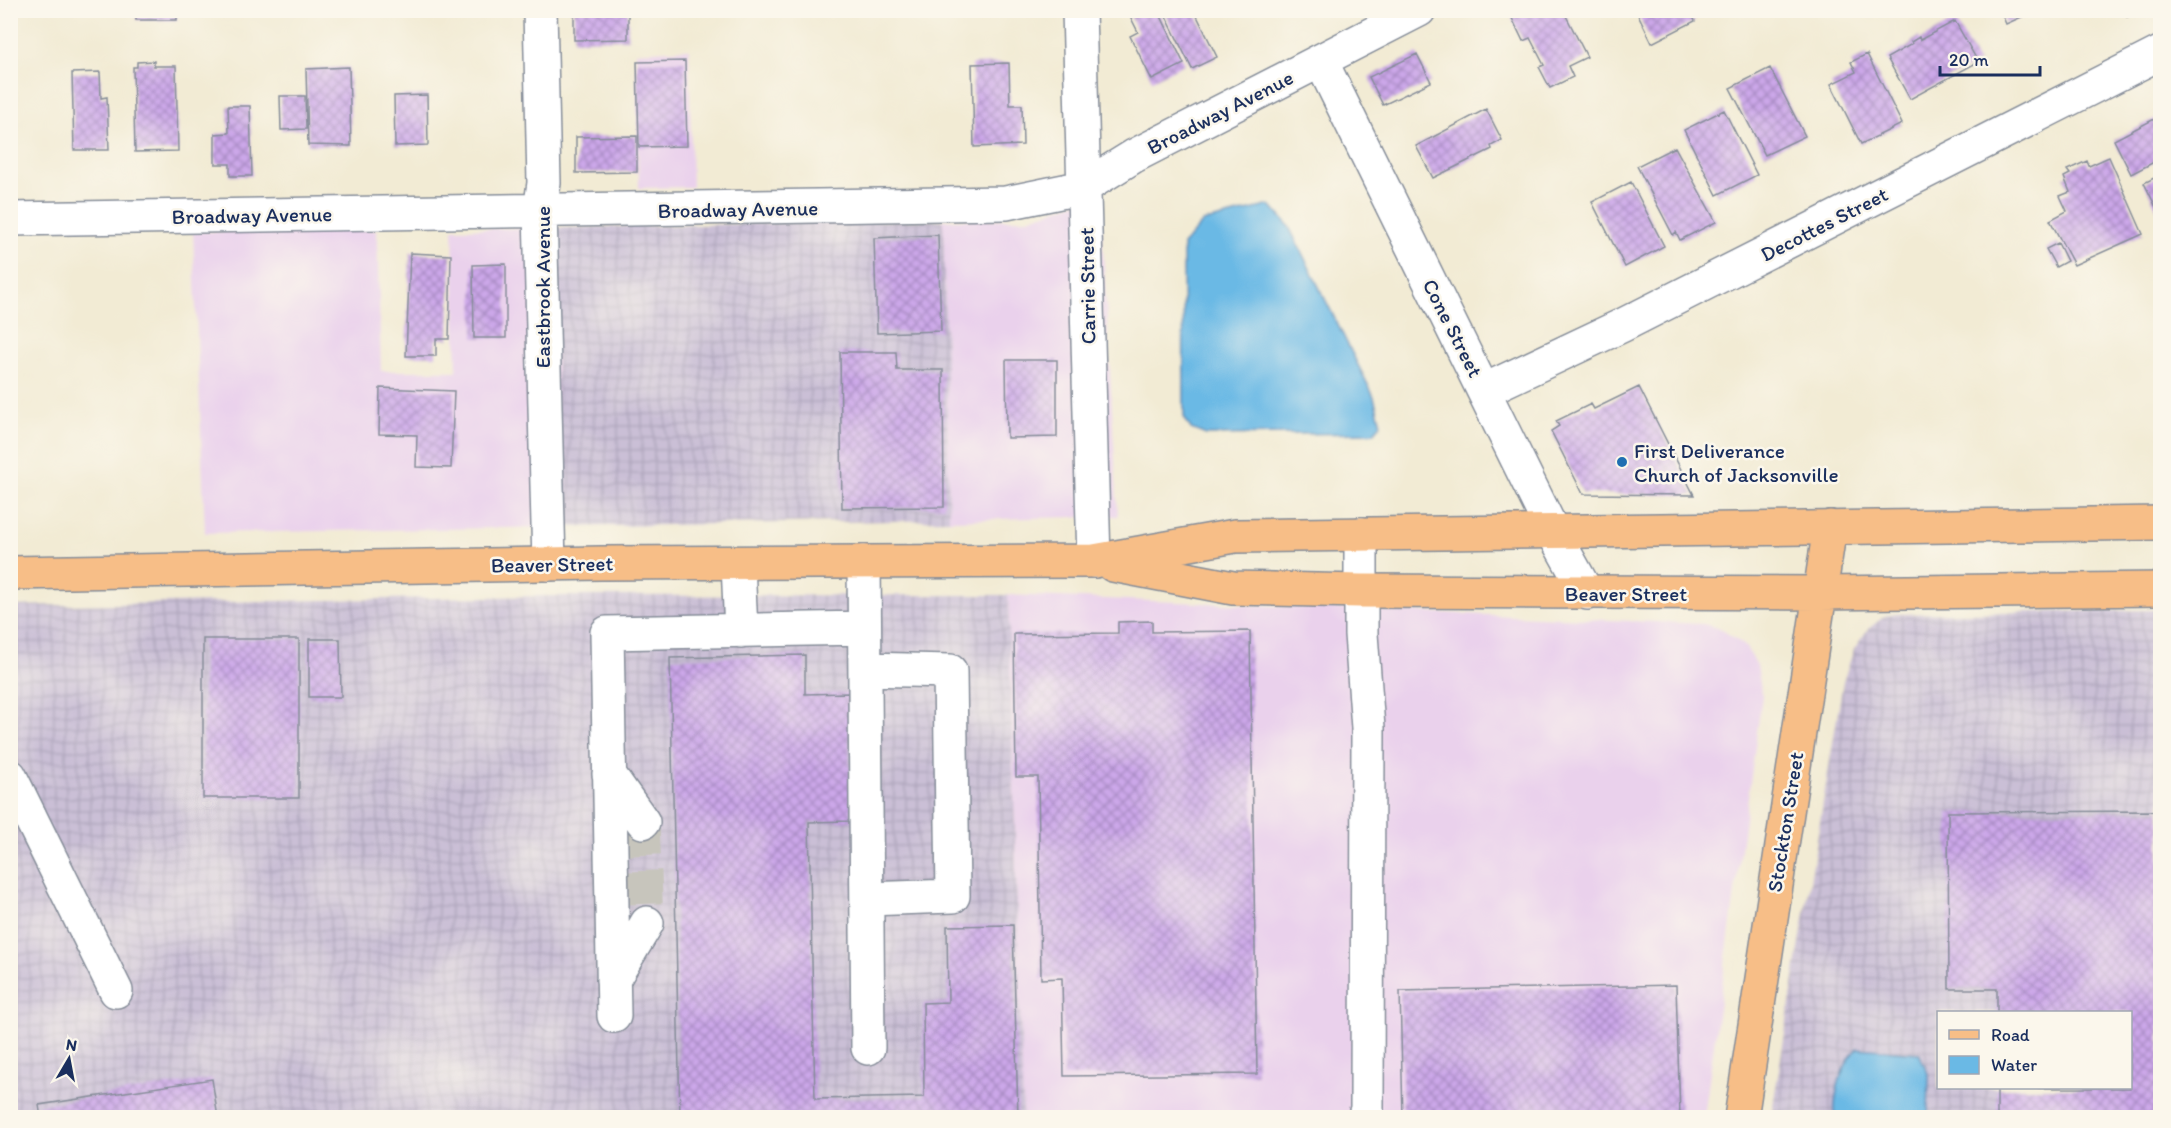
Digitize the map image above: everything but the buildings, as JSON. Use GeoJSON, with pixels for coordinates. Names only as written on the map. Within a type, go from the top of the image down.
{"type":"FeatureCollection","features":[{"type":"Feature","properties":{"kind":"main road","name":"Beaver Street"},"geometry":{"type":"LineString","coordinates":[[10,573],[549,564],[1094,561],[1235,536],[2160,523]]}},
{"type":"Feature","properties":{"kind":"main road","name":"Stockton Street"},"geometry":{"type":"LineString","coordinates":[[1741,1118],[1830,527]]}},
{"type":"Feature","properties":{"kind":"main road","name":"Beaver Street"},"geometry":{"type":"LineString","coordinates":[[1094,561],[1233,588],[1587,593],[2160,589]]}},
{"type":"Feature","properties":{"kind":"street","name":"Eastbrook Avenue"},"geometry":{"type":"LineString","coordinates":[[540,10],[544,183],[540,211],[549,564]]}},
{"type":"Feature","properties":{"kind":"street","name":"Carrie Street"},"geometry":{"type":"LineString","coordinates":[[1079,10],[1094,561]]}},
{"type":"Feature","properties":{"kind":"street","name":"Broadway Avenue"},"geometry":{"type":"LineString","coordinates":[[10,219],[963,206],[1005,203],[1084,187],[1134,156],[1419,10]]}},
{"type":"Feature","properties":{"kind":"street","name":"Decottes Street"},"geometry":{"type":"LineString","coordinates":[[1485,390],[1623,325],[2160,53]]}},
{"type":"Feature","properties":{"kind":"street","name":"Cone Street"},"geometry":{"type":"LineString","coordinates":[[1321,61],[1552,530],[1587,593]]}},
{"type":"Feature","properties":{"kind":"street"},"geometry":{"type":"LineString","coordinates":[[1360,534],[1360,591],[1368,728],[1367,1109],[1364,1118]]}},
{"type":"Feature","properties":{"kind":"street"},"geometry":{"type":"LineString","coordinates":[[864,562],[868,1048]]}},
{"type":"Feature","properties":{"kind":"street"},"geometry":{"type":"LineString","coordinates":[[738,564],[741,631]]}},
{"type":"Feature","properties":{"kind":"street"},"geometry":{"type":"LineString","coordinates":[[614,1016],[607,633],[864,628]]}},
{"type":"Feature","properties":{"kind":"street"},"geometry":{"type":"LineString","coordinates":[[865,669],[950,671],[952,861],[952,896],[867,899]]}},
{"type":"Feature","properties":{"kind":"street"},"geometry":{"type":"LineString","coordinates":[[609,774],[643,822]]}},
{"type":"Feature","properties":{"kind":"street"},"geometry":{"type":"LineString","coordinates":[[10,776],[116,992]]}},
{"type":"Feature","properties":{"kind":"street"},"geometry":{"type":"LineString","coordinates":[[613,980],[647,923]]}},
{"type":"Feature","properties":{"kind":"shaded area"},"geometry":{"type":"Polygon","coordinates":[[[689,49],[692,187],[639,188],[636,52],[689,49]]]}},
{"type":"Feature","properties":{"kind":"shaded area"},"geometry":{"type":"Polygon","coordinates":[[[1100,194],[1118,516],[949,520],[943,220],[1028,219],[1100,194]]]}},
{"type":"Feature","properties":{"kind":"shaded area"},"geometry":{"type":"Polygon","coordinates":[[[943,220],[949,520],[558,527],[556,228],[943,220]]]}},
{"type":"Feature","properties":{"kind":"shaded area"},"geometry":{"type":"Polygon","coordinates":[[[556,228],[558,527],[205,533],[193,232],[377,230],[381,371],[457,371],[453,229],[556,228]]]}},
{"type":"Feature","properties":{"kind":"shaded area"},"geometry":{"type":"Polygon","coordinates":[[[1008,595],[1704,624],[1721,629],[1745,646],[1757,665],[1762,696],[1704,1117],[1023,1117],[1008,595]]]}},
{"type":"Feature","properties":{"kind":"shaded area"},"geometry":{"type":"Polygon","coordinates":[[[1008,595],[1023,1117],[11,1117],[10,606],[544,596],[1008,595]]]}},
{"type":"Feature","properties":{"kind":"shaded area"},"geometry":{"type":"Polygon","coordinates":[[[2160,610],[2160,1117],[1771,1118],[1843,682],[1854,649],[1868,629],[1885,616],[2160,610]]]}},
{"type":"Feature","properties":{"kind":"water"},"geometry":{"type":"Polygon","coordinates":[[[1270,205],[1288,225],[1374,397],[1381,424],[1374,433],[1206,435],[1191,429],[1184,417],[1183,245],[1203,222],[1270,205]]]}},
{"type":"Feature","properties":{"kind":"water"},"geometry":{"type":"Polygon","coordinates":[[[1857,1048],[1919,1053],[1929,1076],[1928,1117],[1834,1117],[1840,1080],[1846,1064],[1857,1048]]]}},
{"type":"Feature","properties":{"kind":"tunnel"},"geometry":{"type":"LineString","coordinates":[[643,822],[647,923]]}},
{"type":"Feature","properties":{"kind":"place","name":"First Deliverance Church of Jacksonville"},"geometry":{"type":"Point","coordinates":[1622,462]}}]}
